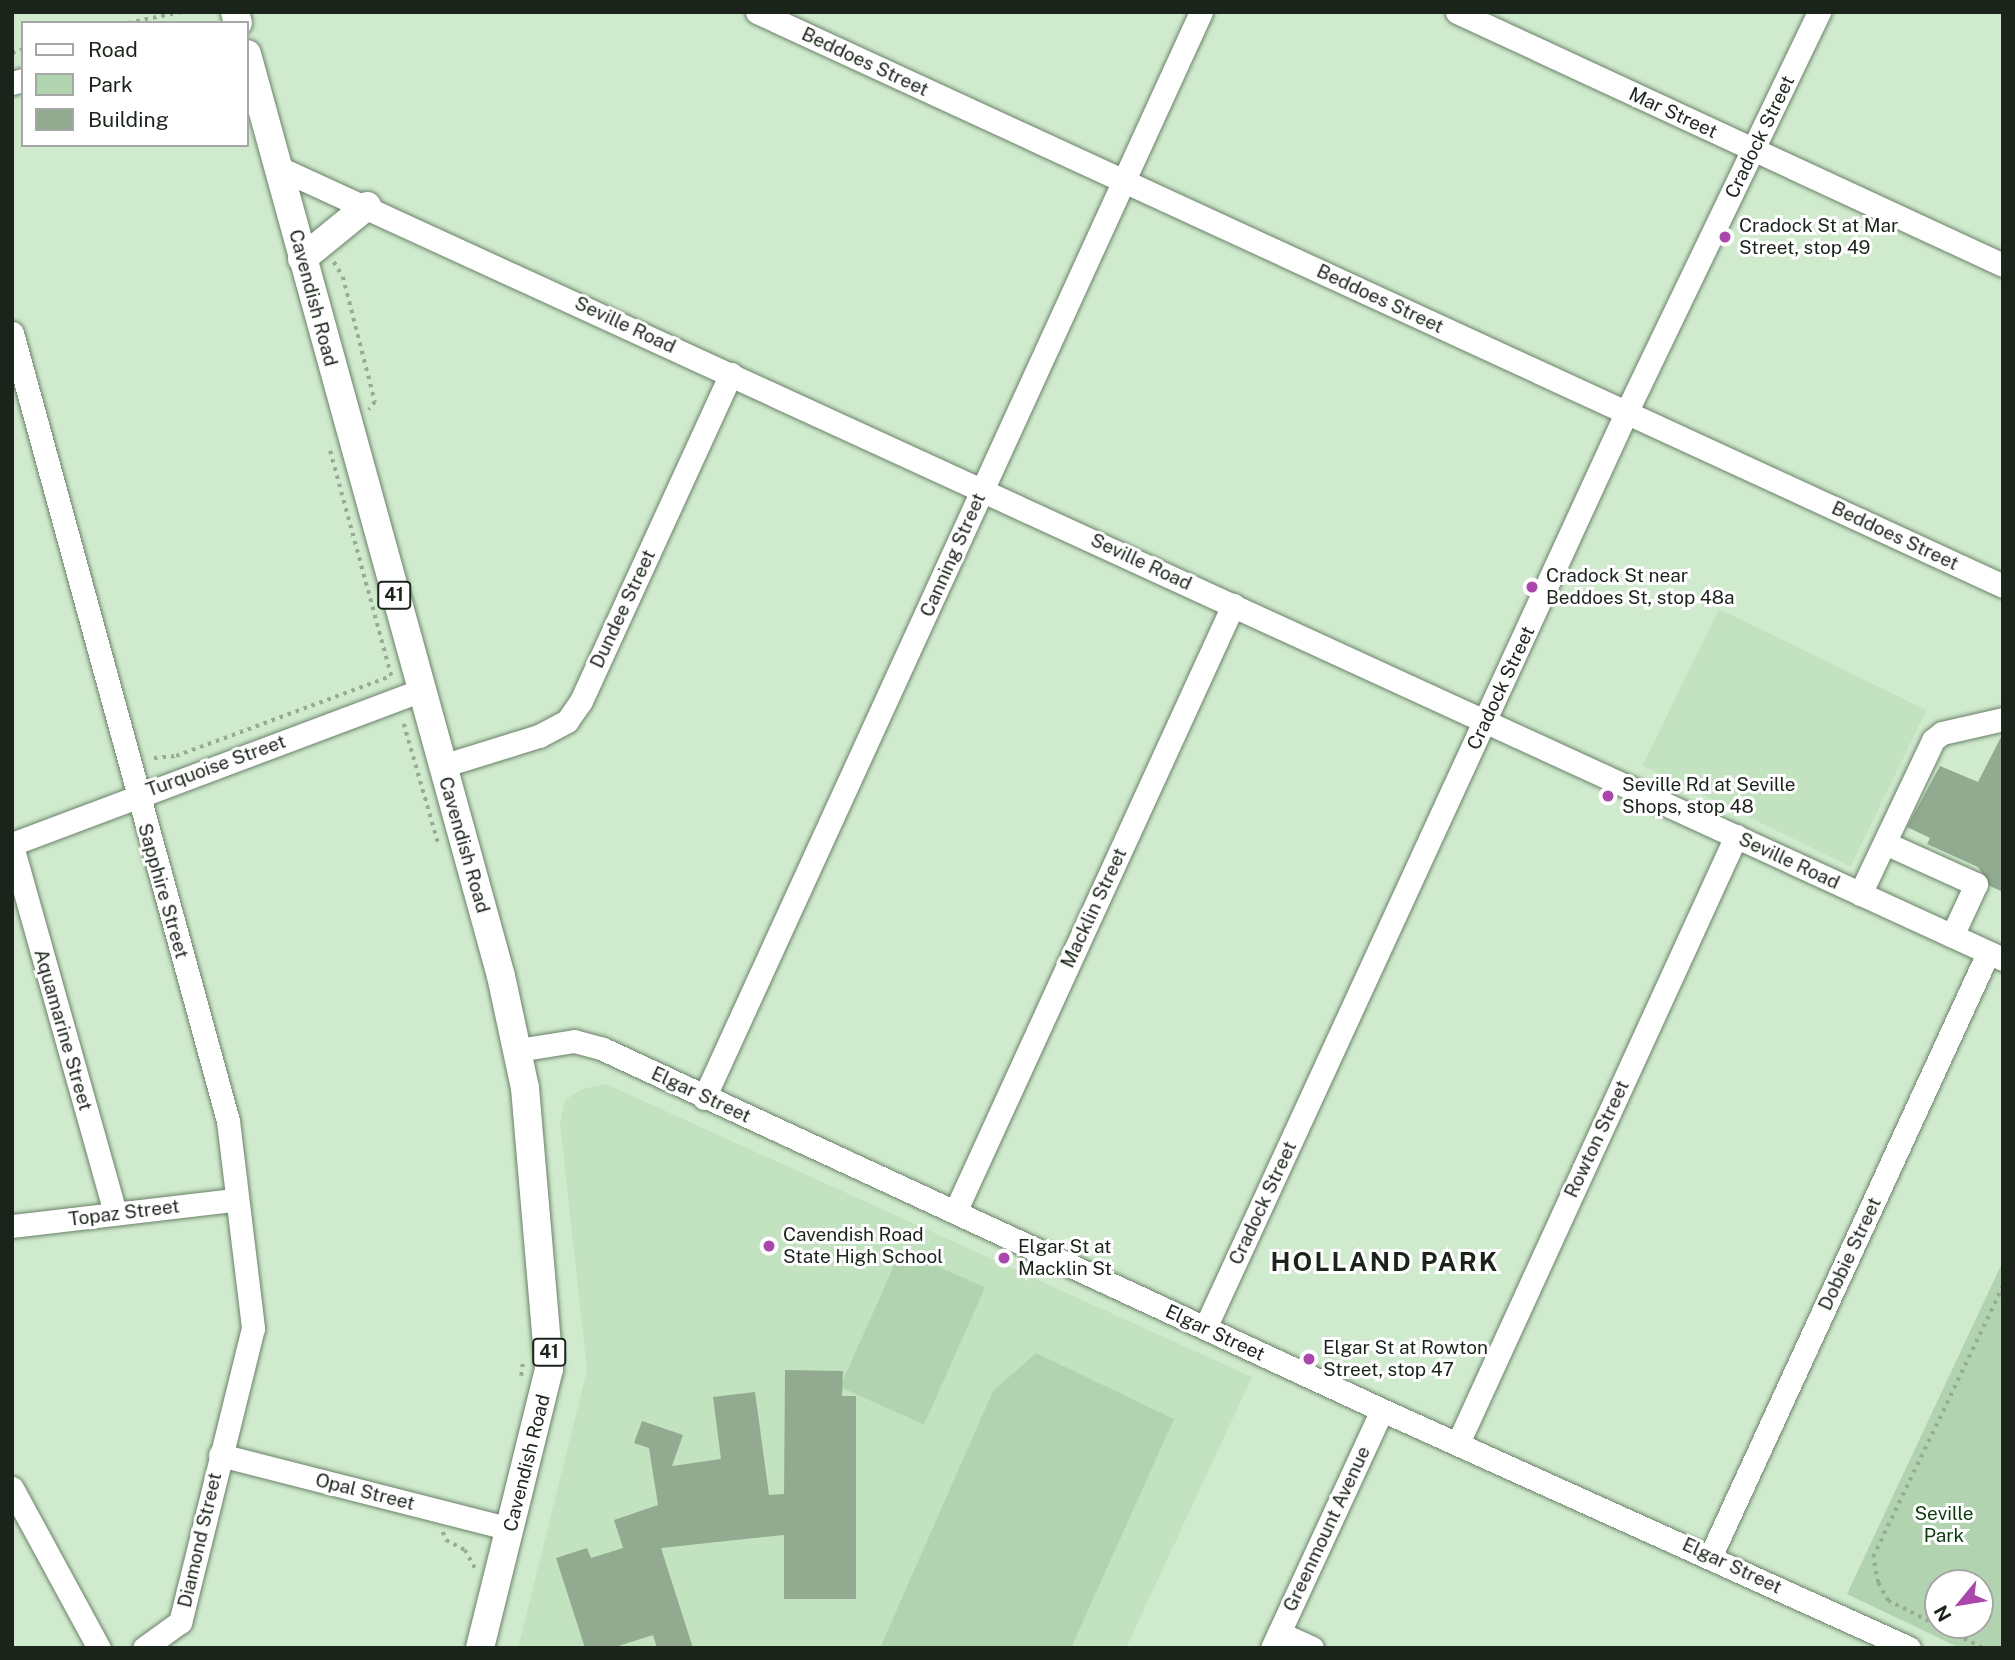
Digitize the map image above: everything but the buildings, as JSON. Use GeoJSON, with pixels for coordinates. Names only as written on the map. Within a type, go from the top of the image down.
{"type":"FeatureCollection","features":[{"type":"Feature","properties":{"kind":"main road","name":"Cavendish Road"},"geometry":{"type":"LineString","coordinates":[[248,58],[518,1050],[531,1130],[550,1354],[543,1403],[480,1648]]}},
{"type":"Feature","properties":{"kind":"main road"},"geometry":{"type":"LineString","coordinates":[[302,259],[366,206]]}},
{"type":"Feature","properties":{"kind":"street","name":"Beddoes Street"},"geometry":{"type":"LineString","coordinates":[[757,12],[2003,586]]}},
{"type":"Feature","properties":{"kind":"street","name":"Canning Street"},"geometry":{"type":"LineString","coordinates":[[704,1098],[1201,12]]}},
{"type":"Feature","properties":{"kind":"street","name":"Mar Street"},"geometry":{"type":"LineString","coordinates":[[1457,12],[2003,265]]}},
{"type":"Feature","properties":{"kind":"street","name":"Cradock Street"},"geometry":{"type":"LineString","coordinates":[[1205,1328],[1626,413],[1755,151],[1819,12]]}},
{"type":"Feature","properties":{"kind":"street","name":"Seville Road"},"geometry":{"type":"LineString","coordinates":[[278,167],[1995,956]]}},
{"type":"Feature","properties":{"kind":"street","name":"Sapphire Street"},"geometry":{"type":"LineString","coordinates":[[12,332],[228,1121],[235,1200],[253,1328],[220,1455]]}},
{"type":"Feature","properties":{"kind":"street","name":"Dundee Street"},"geometry":{"type":"LineString","coordinates":[[442,766],[539,736],[567,721],[581,701],[731,374]]}},
{"type":"Feature","properties":{"kind":"street","name":"Macklin Street"},"geometry":{"type":"LineString","coordinates":[[956,1212],[1233,605]]}},
{"type":"Feature","properties":{"kind":"street","name":"Turquoise Street"},"geometry":{"type":"LineString","coordinates":[[12,845],[138,795],[421,690]]}},
{"type":"Feature","properties":{"kind":"street"},"geometry":{"type":"LineString","coordinates":[[1860,894],[1933,740],[1941,733],[2003,719]]}},
{"type":"Feature","properties":{"kind":"street","name":"Rowton Street"},"geometry":{"type":"LineString","coordinates":[[1458,1443],[1736,836]]}},
{"type":"Feature","properties":{"kind":"street"},"geometry":{"type":"LineString","coordinates":[[1885,843],[1976,884],[1952,936]]}},
{"type":"Feature","properties":{"kind":"street","name":"Aquamarine Street"},"geometry":{"type":"LineString","coordinates":[[12,845],[115,1213]]}},
{"type":"Feature","properties":{"kind":"street","name":"Dobbie Street"},"geometry":{"type":"LineString","coordinates":[[1712,1556],[1995,956]]}},
{"type":"Feature","properties":{"kind":"street","name":"Elgar Street"},"geometry":{"type":"LineString","coordinates":[[518,1050],[564,1042],[593,1045],[1382,1410],[1712,1556],[1909,1648]]}},
{"type":"Feature","properties":{"kind":"street","name":"Topaz Street"},"geometry":{"type":"LineString","coordinates":[[12,1226],[235,1200]]}},
{"type":"Feature","properties":{"kind":"street","name":"Greenmount Avenue"},"geometry":{"type":"LineString","coordinates":[[1276,1640],[1382,1410]]}},
{"type":"Feature","properties":{"kind":"street","name":"Opal Street"},"geometry":{"type":"LineString","coordinates":[[220,1455],[511,1529]]}},
{"type":"Feature","properties":{"kind":"street","name":"Diamond Street"},"geometry":{"type":"LineString","coordinates":[[144,1648],[180,1622],[220,1455]]}},
{"type":"Feature","properties":{"kind":"street"},"geometry":{"type":"LineString","coordinates":[[12,1488],[99,1648]]}},
{"type":"Feature","properties":{"kind":"street"},"geometry":{"type":"LineString","coordinates":[[1276,1640],[1312,1648]]}},
{"type":"Feature","properties":{"kind":"path"},"geometry":{"type":"LineString","coordinates":[[138,21],[181,12]]}},
{"type":"Feature","properties":{"kind":"path"},"geometry":{"type":"LineString","coordinates":[[332,258],[343,277],[375,402],[369,410],[372,421]]}},
{"type":"Feature","properties":{"kind":"path"},"geometry":{"type":"LineString","coordinates":[[154,758],[176,756],[391,676],[328,443]]}},
{"type":"Feature","properties":{"kind":"path"},"geometry":{"type":"LineString","coordinates":[[404,724],[442,856]]}},
{"type":"Feature","properties":{"kind":"path"},"geometry":{"type":"LineString","coordinates":[[1982,1648],[1888,1601],[1878,1583],[1873,1557],[2003,1286]]}},
{"type":"Feature","properties":{"kind":"path"},"geometry":{"type":"LineString","coordinates":[[520,1387],[524,1351]]}},
{"type":"Feature","properties":{"kind":"path"},"geometry":{"type":"LineString","coordinates":[[447,1513],[444,1537],[470,1556],[475,1566],[472,1578]]}},
{"type":"Feature","properties":{"kind":"shaded area"},"geometry":{"type":"Polygon","coordinates":[[[1719,609],[1927,710],[1850,867],[1643,765],[1719,609]]]}},
{"type":"Feature","properties":{"kind":"shaded area","name":"Cavendish Road State High School"},"geometry":{"type":"Polygon","coordinates":[[[606,1084],[1252,1377],[1126,1648],[518,1648],[587,1370],[560,1123],[565,1100],[583,1089],[606,1084]]]}},
{"type":"Feature","properties":{"kind":"green space"},"geometry":{"type":"Polygon","coordinates":[[[901,1250],[985,1287],[924,1424],[840,1387],[901,1250]]]}},
{"type":"Feature","properties":{"kind":"green space","name":"Seville Park"},"geometry":{"type":"Polygon","coordinates":[[[2003,1261],[2003,1648],[1960,1648],[1941,1639],[1994,1639],[1994,1569],[1924,1569],[1924,1631],[1847,1594],[2003,1261]]]}},
{"type":"Feature","properties":{"kind":"green space"},"geometry":{"type":"Polygon","coordinates":[[[1036,1353],[1174,1419],[1071,1648],[880,1648],[993,1391],[1036,1353]]]}},
{"type":"Feature","properties":{"kind":"place","name":"Cradock St at Mar Street, stop 49"},"geometry":{"type":"Point","coordinates":[1725,237]}},
{"type":"Feature","properties":{"kind":"place","name":"Cradock St near Beddoes St, stop 48a"},"geometry":{"type":"Point","coordinates":[1532,587]}},
{"type":"Feature","properties":{"kind":"place","name":"Seville Rd at Seville Shops, stop 48"},"geometry":{"type":"Point","coordinates":[1608,796]}},
{"type":"Feature","properties":{"kind":"place","name":"Cavendish Road State High School"},"geometry":{"type":"Point","coordinates":[769,1246]}},
{"type":"Feature","properties":{"kind":"place","name":"Elgar St at Macklin St"},"geometry":{"type":"Point","coordinates":[1004,1258]}},
{"type":"Feature","properties":{"kind":"place","name":"Elgar St at Rowton Street, stop 47"},"geometry":{"type":"Point","coordinates":[1309,1359]}},
{"type":"Feature","properties":{"kind":"district","name":"HOLLAND PARK"},"geometry":{"type":"Point","coordinates":[1385,1262]}}]}
